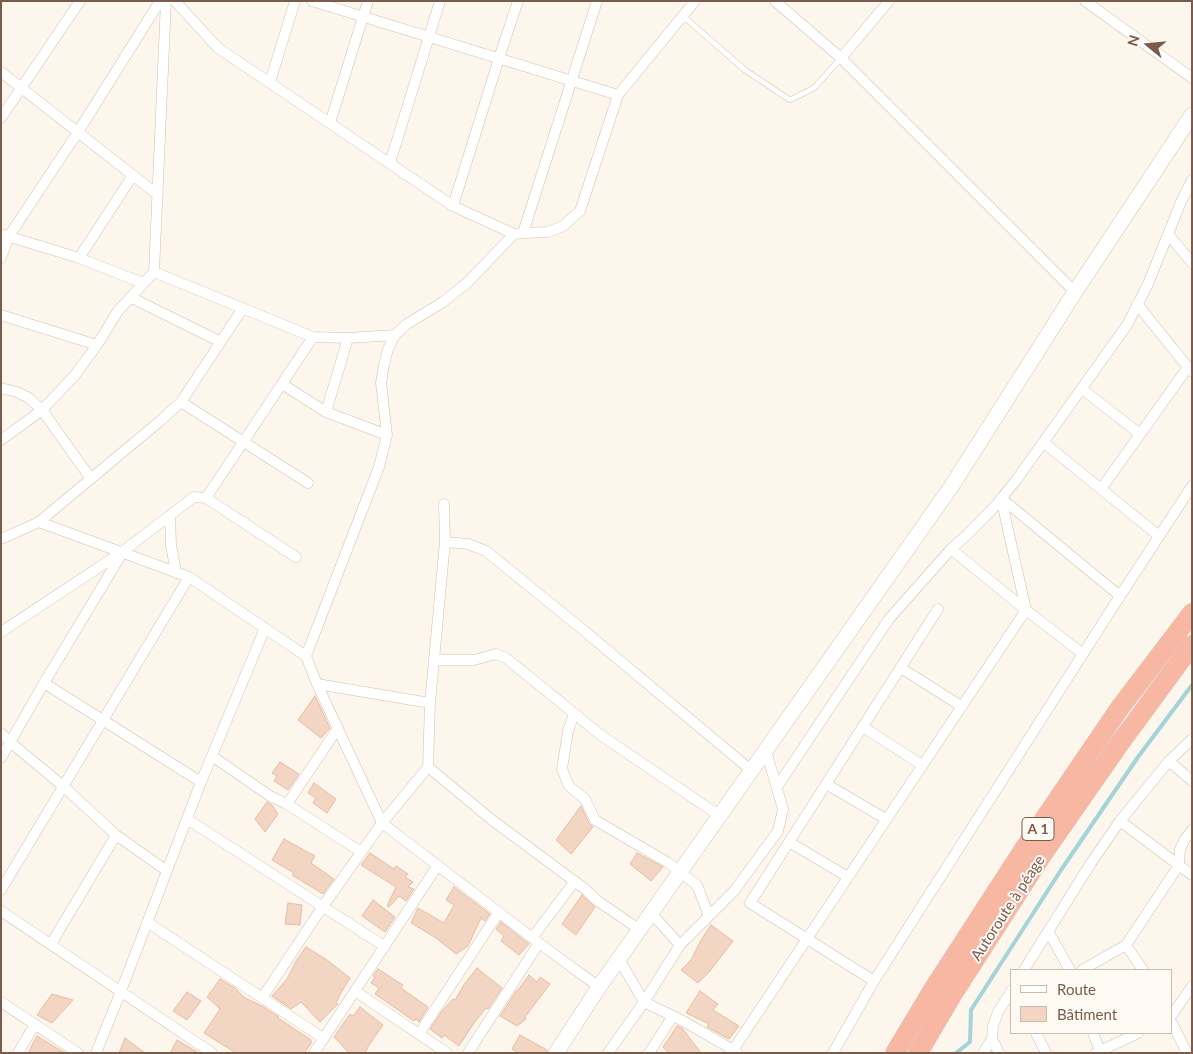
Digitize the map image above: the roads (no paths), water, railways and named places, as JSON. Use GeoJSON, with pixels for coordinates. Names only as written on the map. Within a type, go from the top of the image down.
{"type":"FeatureCollection","features":[{"type":"Feature","properties":{"kind":"highway","name":"A 1"},"geometry":{"type":"LineString","coordinates":[[895,1053],[934,988],[1024,849],[1119,709],[1192,613]]}},
{"type":"Feature","properties":{"kind":"highway","name":"Autoroute à péage"},"geometry":{"type":"LineString","coordinates":[[918,1053],[954,992],[1042,855],[1120,743],[1192,645]]}},
{"type":"Feature","properties":{"kind":"street"},"geometry":{"type":"LineString","coordinates":[[1,118],[80,1]]}},
{"type":"Feature","properties":{"kind":"street"},"geometry":{"type":"LineString","coordinates":[[1,258],[5,235],[78,132],[160,1]]}},
{"type":"Feature","properties":{"kind":"street"},"geometry":{"type":"LineString","coordinates":[[1,440],[42,410],[75,375],[97,345],[118,311],[154,272],[166,1]]}},
{"type":"Feature","properties":{"kind":"street"},"geometry":{"type":"LineString","coordinates":[[175,1],[218,48],[453,206],[518,233],[548,232],[563,226],[580,211],[618,94],[695,1]]}},
{"type":"Feature","properties":{"kind":"street"},"geometry":{"type":"LineString","coordinates":[[270,82],[295,1]]}},
{"type":"Feature","properties":{"kind":"street"},"geometry":{"type":"LineString","coordinates":[[312,1],[618,94]]}},
{"type":"Feature","properties":{"kind":"street"},"geometry":{"type":"LineString","coordinates":[[330,123],[368,1]]}},
{"type":"Feature","properties":{"kind":"street"},"geometry":{"type":"LineString","coordinates":[[390,163],[440,1]]}},
{"type":"Feature","properties":{"kind":"street"},"geometry":{"type":"LineString","coordinates":[[453,206],[518,1]]}},
{"type":"Feature","properties":{"kind":"street"},"geometry":{"type":"LineString","coordinates":[[306,656],[379,467],[387,435],[381,384],[388,349],[395,335],[407,324],[443,302],[467,283],[518,233],[572,80],[597,1]]}},
{"type":"Feature","properties":{"kind":"street"},"geometry":{"type":"LineString","coordinates":[[775,1],[842,58],[1076,292]]}},
{"type":"Feature","properties":{"kind":"street"},"geometry":{"type":"LineString","coordinates":[[842,58],[889,1]]}},
{"type":"Feature","properties":{"kind":"street"},"geometry":{"type":"LineString","coordinates":[[1085,1],[1192,78]]}},
{"type":"Feature","properties":{"kind":"street"},"geometry":{"type":"LineString","coordinates":[[1,72],[158,195]]}},
{"type":"Feature","properties":{"kind":"street"},"geometry":{"type":"LineString","coordinates":[[556,1053],[600,987],[951,487],[1192,115]]}},
{"type":"Feature","properties":{"kind":"street"},"geometry":{"type":"LineString","coordinates":[[80,258],[133,175]]}},
{"type":"Feature","properties":{"kind":"street"},"geometry":{"type":"LineString","coordinates":[[777,788],[889,619],[951,549],[1001,498],[1082,389],[1126,325],[1148,284],[1181,202],[1192,180]]}},
{"type":"Feature","properties":{"kind":"street"},"geometry":{"type":"LineString","coordinates":[[1168,234],[1192,263]]}},
{"type":"Feature","properties":{"kind":"street"},"geometry":{"type":"LineString","coordinates":[[5,235],[80,258],[143,284]]}},
{"type":"Feature","properties":{"kind":"street"},"geometry":{"type":"LineString","coordinates":[[154,272],[313,337],[348,338],[395,335]]}},
{"type":"Feature","properties":{"kind":"street"},"geometry":{"type":"LineString","coordinates":[[130,297],[221,342]]}},
{"type":"Feature","properties":{"kind":"street"},"geometry":{"type":"LineString","coordinates":[[1101,489],[1140,434],[1190,370],[1137,304]]}},
{"type":"Feature","properties":{"kind":"street"},"geometry":{"type":"LineString","coordinates":[[1,539],[38,522],[181,402],[243,308]]}},
{"type":"Feature","properties":{"kind":"street"},"geometry":{"type":"LineString","coordinates":[[1,315],[97,345]]}},
{"type":"Feature","properties":{"kind":"street"},"geometry":{"type":"LineString","coordinates":[[206,498],[313,337]]}},
{"type":"Feature","properties":{"kind":"street"},"geometry":{"type":"LineString","coordinates":[[326,412],[348,338]]}},
{"type":"Feature","properties":{"kind":"street"},"geometry":{"type":"LineString","coordinates":[[282,384],[326,412],[387,435]]}},
{"type":"Feature","properties":{"kind":"street"},"geometry":{"type":"LineString","coordinates":[[1,388],[17,392],[29,398],[42,410],[91,478]]}},
{"type":"Feature","properties":{"kind":"street"},"geometry":{"type":"LineString","coordinates":[[1082,389],[1140,434]]}},
{"type":"Feature","properties":{"kind":"street"},"geometry":{"type":"LineString","coordinates":[[181,402],[308,483]]}},
{"type":"Feature","properties":{"kind":"street"},"geometry":{"type":"LineString","coordinates":[[1043,442],[1159,536]]}},
{"type":"Feature","properties":{"kind":"street"},"geometry":{"type":"LineString","coordinates":[[833,1053],[874,981],[1192,486]]}},
{"type":"Feature","properties":{"kind":"street"},"geometry":{"type":"LineString","coordinates":[[1,632],[122,552],[194,497],[206,498],[296,557]]}},
{"type":"Feature","properties":{"kind":"street"},"geometry":{"type":"LineString","coordinates":[[1001,498],[1120,596]]}},
{"type":"Feature","properties":{"kind":"street"},"geometry":{"type":"LineString","coordinates":[[619,960],[644,1002],[673,1016],[734,1052],[807,938],[1026,610],[1001,498]]}},
{"type":"Feature","properties":{"kind":"street"},"geometry":{"type":"LineString","coordinates":[[262,998],[361,852],[428,767],[430,703],[445,542],[444,504]]}},
{"type":"Feature","properties":{"kind":"street"},"geometry":{"type":"LineString","coordinates":[[170,514],[171,544],[176,573]]}},
{"type":"Feature","properties":{"kind":"street"},"geometry":{"type":"LineString","coordinates":[[38,522],[189,577],[306,656],[317,684],[382,823],[536,941],[600,987]]}},
{"type":"Feature","properties":{"kind":"street"},"geometry":{"type":"LineString","coordinates":[[445,542],[468,544],[486,550],[752,771]]}},
{"type":"Feature","properties":{"kind":"street"},"geometry":{"type":"LineString","coordinates":[[951,549],[1083,654]]}},
{"type":"Feature","properties":{"kind":"street"},"geometry":{"type":"LineString","coordinates":[[1,758],[122,552]]}},
{"type":"Feature","properties":{"kind":"street"},"geometry":{"type":"LineString","coordinates":[[1,890],[189,577]]}},
{"type":"Feature","properties":{"kind":"street"},"geometry":{"type":"LineString","coordinates":[[874,981],[750,903],[938,609]]}},
{"type":"Feature","properties":{"kind":"street"},"geometry":{"type":"LineString","coordinates":[[96,1053],[201,782],[265,628]]}},
{"type":"Feature","properties":{"kind":"street"},"geometry":{"type":"LineString","coordinates":[[434,660],[474,660],[496,654],[506,658],[602,736],[720,816]]}},
{"type":"Feature","properties":{"kind":"street"},"geometry":{"type":"LineString","coordinates":[[901,668],[961,706]]}},
{"type":"Feature","properties":{"kind":"street"},"geometry":{"type":"LineString","coordinates":[[44,683],[201,782]]}},
{"type":"Feature","properties":{"kind":"street"},"geometry":{"type":"LineString","coordinates":[[317,684],[430,703]]}},
{"type":"Feature","properties":{"kind":"street"},"geometry":{"type":"LineString","coordinates":[[574,714],[568,731],[562,769],[569,786],[585,799],[595,820],[667,862],[697,885],[709,916]]}},
{"type":"Feature","properties":{"kind":"street"},"geometry":{"type":"LineString","coordinates":[[863,726],[922,765]]}},
{"type":"Feature","properties":{"kind":"street"},"geometry":{"type":"LineString","coordinates":[[287,804],[338,728]]}},
{"type":"Feature","properties":{"kind":"street"},"geometry":{"type":"LineString","coordinates":[[1,733],[116,835],[167,871]]}},
{"type":"Feature","properties":{"kind":"street"},"geometry":{"type":"LineString","coordinates":[[1025,969],[1091,862],[1120,821],[1169,761],[1192,739]]}},
{"type":"Feature","properties":{"kind":"street"},"geometry":{"type":"LineString","coordinates":[[608,1053],[644,1002],[680,944],[734,891],[778,831],[783,809],[766,751]]}},
{"type":"Feature","properties":{"kind":"street"},"geometry":{"type":"LineString","coordinates":[[212,756],[270,796],[287,804],[361,852]]}},
{"type":"Feature","properties":{"kind":"street"},"geometry":{"type":"LineString","coordinates":[[1169,761],[1192,781]]}},
{"type":"Feature","properties":{"kind":"street"},"geometry":{"type":"LineString","coordinates":[[428,767],[492,820],[640,930]]}},
{"type":"Feature","properties":{"kind":"street"},"geometry":{"type":"LineString","coordinates":[[826,784],[886,819]]}},
{"type":"Feature","properties":{"kind":"street"},"geometry":{"type":"LineString","coordinates":[[187,820],[384,946]]}},
{"type":"Feature","properties":{"kind":"street"},"geometry":{"type":"LineString","coordinates":[[1120,821],[1192,875]]}},
{"type":"Feature","properties":{"kind":"street"},"geometry":{"type":"LineString","coordinates":[[1084,969],[1126,945],[1178,865],[1180,849],[1192,830]]}},
{"type":"Feature","properties":{"kind":"street"},"geometry":{"type":"LineString","coordinates":[[51,944],[116,835]]}},
{"type":"Feature","properties":{"kind":"street"},"geometry":{"type":"LineString","coordinates":[[789,842],[848,877]]}},
{"type":"Feature","properties":{"kind":"street"},"geometry":{"type":"LineString","coordinates":[[314,1053],[438,866]]}},
{"type":"Feature","properties":{"kind":"street"},"geometry":{"type":"LineString","coordinates":[[468,1053],[574,881]]}},
{"type":"Feature","properties":{"kind":"street"},"geometry":{"type":"LineString","coordinates":[[1,911],[212,1053]]}},
{"type":"Feature","properties":{"kind":"street"},"geometry":{"type":"LineString","coordinates":[[419,1034],[499,912]]}},
{"type":"Feature","properties":{"kind":"street"},"geometry":{"type":"LineString","coordinates":[[652,914],[680,944]]}},
{"type":"Feature","properties":{"kind":"street"},"geometry":{"type":"LineString","coordinates":[[147,922],[323,1038]]}},
{"type":"Feature","properties":{"kind":"street"},"geometry":{"type":"LineString","coordinates":[[1048,931],[1069,969]]}},
{"type":"Feature","properties":{"kind":"street"},"geometry":{"type":"LineString","coordinates":[[1126,945],[1142,969]]}},
{"type":"Feature","properties":{"kind":"street"},"geometry":{"type":"LineString","coordinates":[[1173,1014],[1192,986]]}},
{"type":"Feature","properties":{"kind":"street"},"geometry":{"type":"LineString","coordinates":[[354,991],[447,1053]]}},
{"type":"Feature","properties":{"kind":"street"},"geometry":{"type":"LineString","coordinates":[[983,1053],[992,1039],[993,1026],[998,1012],[1010,993]]}},
{"type":"Feature","properties":{"kind":"street"},"geometry":{"type":"LineString","coordinates":[[1,1002],[78,1053]]}},
{"type":"Feature","properties":{"kind":"street"},"geometry":{"type":"LineString","coordinates":[[649,1053],[673,1016]]}},
{"type":"Feature","properties":{"kind":"street"},"geometry":{"type":"LineString","coordinates":[[18,1053],[35,1024]]}},
{"type":"Feature","properties":{"kind":"street"},"geometry":{"type":"LineString","coordinates":[[1173,1025],[1186,1053]]}},
{"type":"Feature","properties":{"kind":"street"},"geometry":{"type":"LineString","coordinates":[[1036,1034],[1046,1053]]}},
{"type":"Feature","properties":{"kind":"street"},"geometry":{"type":"LineString","coordinates":[[1093,1034],[1098,1052],[1136,1034]]}},
{"type":"Feature","properties":{"kind":"street"},"geometry":{"type":"LineString","coordinates":[[992,1039],[999,1053]]}},
{"type":"Feature","properties":{"kind":"lane"},"geometry":{"type":"LineString","coordinates":[[683,16],[745,70],[790,100],[814,88],[842,58]]}},
{"type":"Feature","properties":{"kind":"waterway"},"geometry":{"type":"LineString","coordinates":[[956,1053],[970,1042],[971,1010],[1061,870],[1138,757],[1192,685]]}}]}
